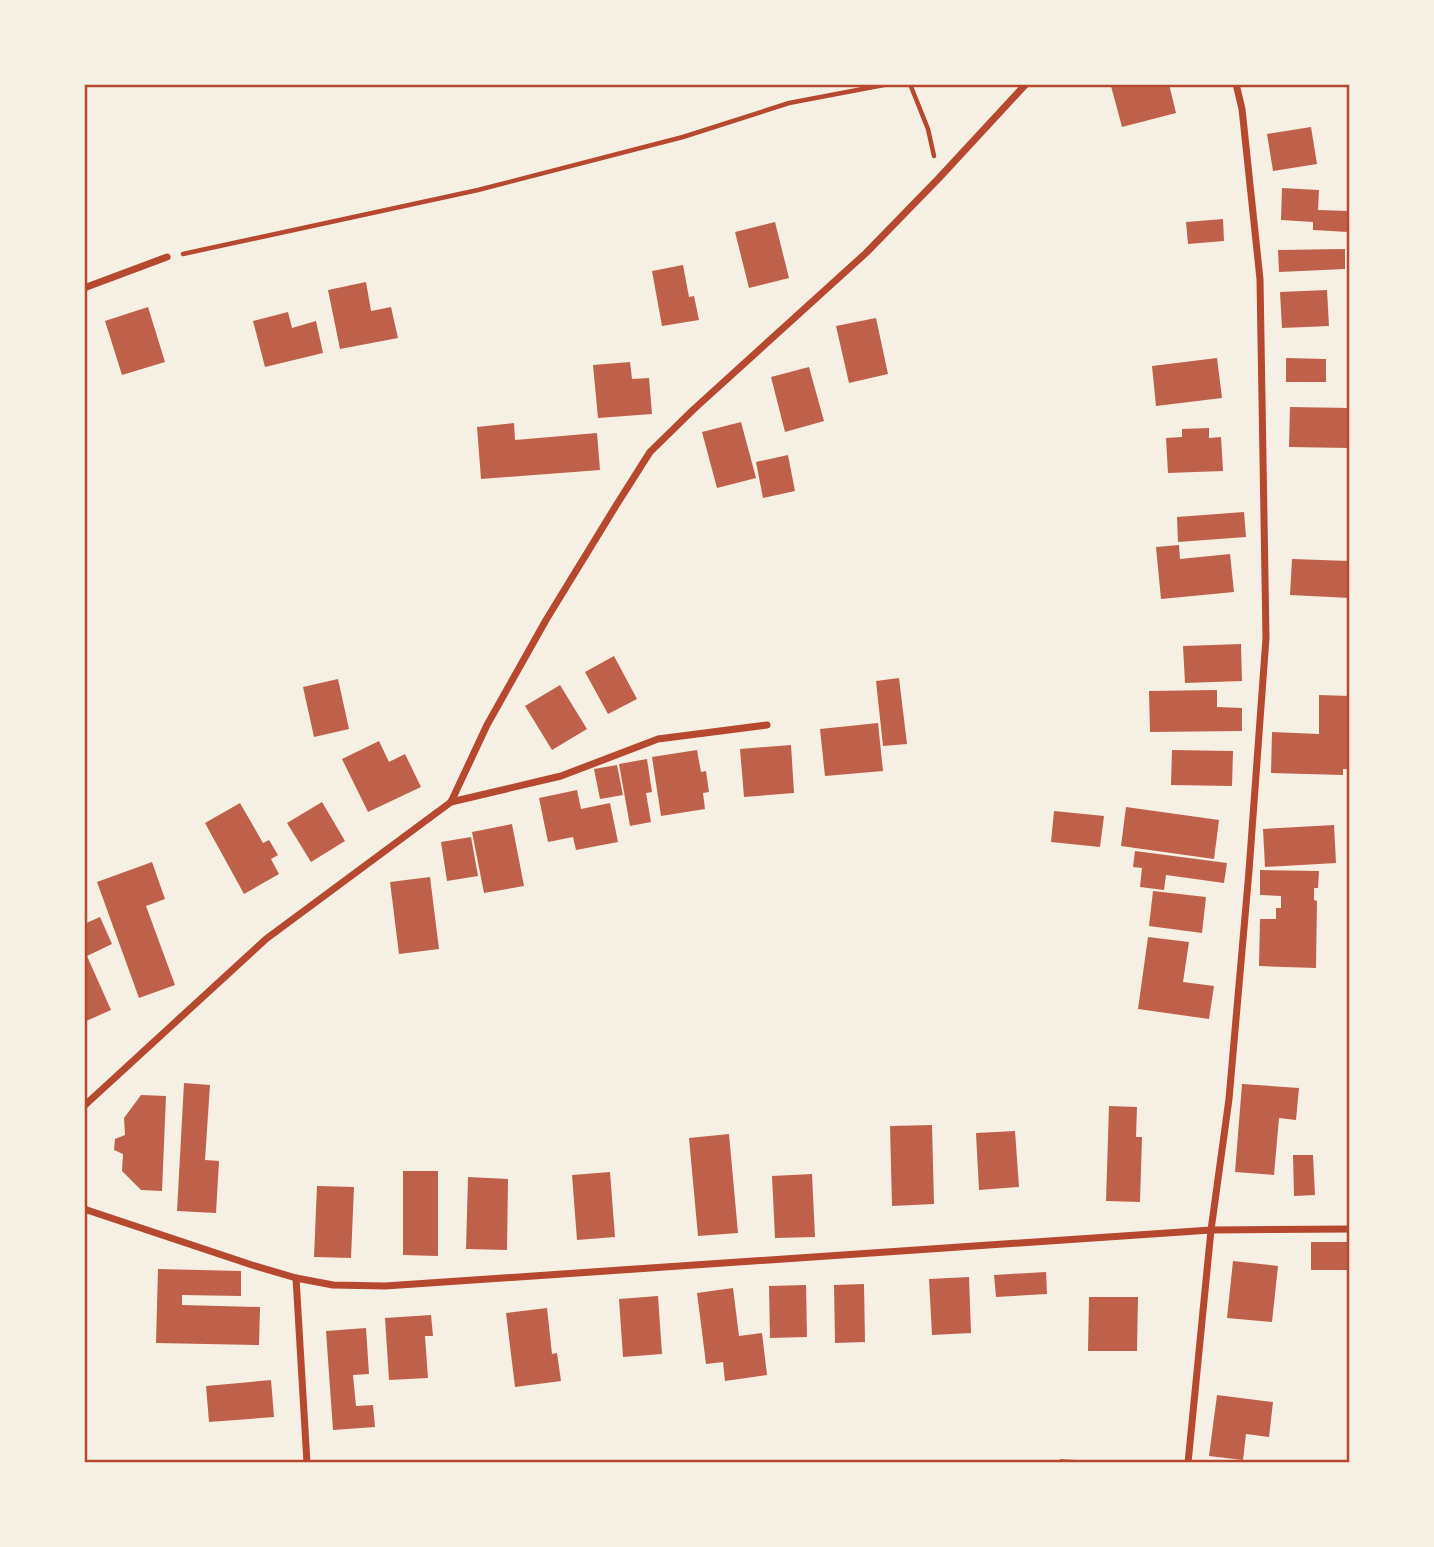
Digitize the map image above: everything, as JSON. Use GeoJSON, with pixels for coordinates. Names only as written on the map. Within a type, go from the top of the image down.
{"type":"FeatureCollection","features":[{"type":"Feature","properties":{"kind":"street"},"geometry":{"type":"LineString","coordinates":[[452,803],[487,725],[546,620],[650,452],[866,253],[1026,84]]}},
{"type":"Feature","properties":{"kind":"street"},"geometry":{"type":"LineString","coordinates":[[1188,1463],[1211,1230],[1229,1099],[1266,638],[1260,279],[1242,109],[1236,84]]}},
{"type":"Feature","properties":{"kind":"street"},"geometry":{"type":"LineString","coordinates":[[84,288],[167,257]]}},
{"type":"Feature","properties":{"kind":"street"},"geometry":{"type":"LineString","coordinates":[[84,1106],[266,939],[452,803],[561,776],[658,739],[767,725]]}},
{"type":"Feature","properties":{"kind":"street"},"geometry":{"type":"LineString","coordinates":[[84,1209],[296,1278],[333,1285],[385,1286],[1211,1230],[1350,1229]]}},
{"type":"Feature","properties":{"kind":"street"},"geometry":{"type":"LineString","coordinates":[[296,1278],[307,1463]]}},
{"type":"Feature","properties":{"kind":"path"},"geometry":{"type":"LineString","coordinates":[[167,257],[478,190],[683,136],[789,103],[889,84]]}},
{"type":"Feature","properties":{"kind":"path"},"geometry":{"type":"LineString","coordinates":[[910,84],[928,129],[939,178]]}},
{"type":"Feature","properties":{"kind":"building"},"geometry":{"type":"Polygon","coordinates":[[[1169,84],[1176,113],[1122,127],[1111,86],[1169,84]]]}},
{"type":"Feature","properties":{"kind":"building"},"geometry":{"type":"Polygon","coordinates":[[[1311,127],[1317,164],[1273,171],[1267,134],[1311,127]]]}},
{"type":"Feature","properties":{"kind":"building"},"geometry":{"type":"Polygon","coordinates":[[[1282,188],[1319,190],[1318,210],[1349,211],[1348,232],[1313,230],[1313,222],[1281,220],[1282,188]]]}},
{"type":"Feature","properties":{"kind":"building"},"geometry":{"type":"Polygon","coordinates":[[[1223,219],[1224,241],[1188,244],[1186,222],[1223,219]]]}},
{"type":"Feature","properties":{"kind":"building"},"geometry":{"type":"Polygon","coordinates":[[[775,222],[789,278],[749,288],[735,232],[775,222]]]}},
{"type":"Feature","properties":{"kind":"building"},"geometry":{"type":"Polygon","coordinates":[[[1345,249],[1345,269],[1279,272],[1278,250],[1345,249]]]}},
{"type":"Feature","properties":{"kind":"building"},"geometry":{"type":"Polygon","coordinates":[[[683,265],[689,297],[694,296],[699,320],[662,326],[652,271],[683,265]]]}},
{"type":"Feature","properties":{"kind":"building"},"geometry":{"type":"Polygon","coordinates":[[[366,282],[371,311],[391,307],[398,338],[340,349],[328,290],[366,282]]]}},
{"type":"Feature","properties":{"kind":"building"},"geometry":{"type":"Polygon","coordinates":[[[1327,290],[1329,326],[1282,328],[1280,292],[1327,290]]]}},
{"type":"Feature","properties":{"kind":"building"},"geometry":{"type":"Polygon","coordinates":[[[148,307],[165,362],[122,375],[105,321],[148,307]]]}},
{"type":"Feature","properties":{"kind":"building"},"geometry":{"type":"Polygon","coordinates":[[[288,312],[292,328],[316,321],[323,353],[265,367],[253,321],[288,312]]]}},
{"type":"Feature","properties":{"kind":"building"},"geometry":{"type":"Polygon","coordinates":[[[876,318],[888,374],[849,383],[836,326],[876,318]]]}},
{"type":"Feature","properties":{"kind":"building"},"geometry":{"type":"Polygon","coordinates":[[[1217,358],[1222,398],[1156,406],[1152,366],[1217,358]]]}},
{"type":"Feature","properties":{"kind":"building"},"geometry":{"type":"Polygon","coordinates":[[[1286,358],[1326,359],[1326,382],[1286,382],[1286,358]]]}},
{"type":"Feature","properties":{"kind":"building"},"geometry":{"type":"Polygon","coordinates":[[[630,362],[632,379],[649,378],[652,414],[598,418],[593,365],[630,362]]]}},
{"type":"Feature","properties":{"kind":"building"},"geometry":{"type":"Polygon","coordinates":[[[809,367],[824,421],[785,432],[771,377],[809,367]]]}},
{"type":"Feature","properties":{"kind":"building"},"geometry":{"type":"Polygon","coordinates":[[[1290,407],[1350,408],[1350,448],[1289,447],[1290,407]]]}},
{"type":"Feature","properties":{"kind":"building"},"geometry":{"type":"Polygon","coordinates":[[[741,422],[756,478],[717,488],[702,432],[741,422]]]}},
{"type":"Feature","properties":{"kind":"building"},"geometry":{"type":"Polygon","coordinates":[[[514,423],[515,440],[597,433],[600,470],[481,479],[477,427],[514,423]]]}},
{"type":"Feature","properties":{"kind":"building"},"geometry":{"type":"Polygon","coordinates":[[[1209,428],[1209,438],[1221,437],[1223,471],[1168,473],[1166,438],[1182,437],[1182,429],[1209,428]]]}},
{"type":"Feature","properties":{"kind":"building"},"geometry":{"type":"Polygon","coordinates":[[[788,455],[795,491],[763,498],[756,462],[788,455]]]}},
{"type":"Feature","properties":{"kind":"building"},"geometry":{"type":"Polygon","coordinates":[[[1244,512],[1246,537],[1178,542],[1177,517],[1244,512]]]}},
{"type":"Feature","properties":{"kind":"building"},"geometry":{"type":"Polygon","coordinates":[[[1179,545],[1180,559],[1230,554],[1234,592],[1161,599],[1156,547],[1179,545]]]}},
{"type":"Feature","properties":{"kind":"building"},"geometry":{"type":"Polygon","coordinates":[[[1292,559],[1350,561],[1350,598],[1290,595],[1292,559]]]}},
{"type":"Feature","properties":{"kind":"building"},"geometry":{"type":"Polygon","coordinates":[[[1241,644],[1242,681],[1185,683],[1183,646],[1241,644]]]}},
{"type":"Feature","properties":{"kind":"building"},"geometry":{"type":"Polygon","coordinates":[[[614,656],[637,699],[608,714],[585,672],[614,656]]]}},
{"type":"Feature","properties":{"kind":"building"},"geometry":{"type":"Polygon","coordinates":[[[899,678],[907,744],[883,746],[876,681],[899,678]]]}},
{"type":"Feature","properties":{"kind":"building"},"geometry":{"type":"Polygon","coordinates":[[[338,679],[349,729],[314,737],[303,687],[338,679]]]}},
{"type":"Feature","properties":{"kind":"building"},"geometry":{"type":"Polygon","coordinates":[[[560,685],[587,729],[552,750],[525,706],[560,685]]]}},
{"type":"Feature","properties":{"kind":"building"},"geometry":{"type":"Polygon","coordinates":[[[1217,690],[1217,707],[1242,708],[1242,731],[1150,732],[1149,691],[1217,690]]]}},
{"type":"Feature","properties":{"kind":"building"},"geometry":{"type":"Polygon","coordinates":[[[1319,695],[1350,696],[1350,769],[1343,769],[1343,775],[1271,773],[1272,732],[1319,734],[1319,695]]]}},
{"type":"Feature","properties":{"kind":"building"},"geometry":{"type":"Polygon","coordinates":[[[878,723],[883,771],[825,776],[820,729],[878,723]]]}},
{"type":"Feature","properties":{"kind":"building"},"geometry":{"type":"Polygon","coordinates":[[[379,741],[389,762],[405,754],[421,787],[368,812],[342,759],[379,741]]]}},
{"type":"Feature","properties":{"kind":"building"},"geometry":{"type":"Polygon","coordinates":[[[791,745],[794,793],[744,797],[740,749],[791,745]]]}},
{"type":"Feature","properties":{"kind":"building"},"geometry":{"type":"Polygon","coordinates":[[[697,750],[701,772],[706,771],[709,792],[703,793],[705,809],[661,816],[652,757],[697,750]]]}},
{"type":"Feature","properties":{"kind":"building"},"geometry":{"type":"Polygon","coordinates":[[[1172,750],[1233,751],[1232,786],[1171,785],[1172,750]]]}},
{"type":"Feature","properties":{"kind":"building"},"geometry":{"type":"Polygon","coordinates":[[[647,759],[652,792],[646,793],[651,822],[630,826],[619,764],[647,759]]]}},
{"type":"Feature","properties":{"kind":"building"},"geometry":{"type":"Polygon","coordinates":[[[617,765],[623,795],[600,799],[594,769],[617,765]]]}},
{"type":"Feature","properties":{"kind":"building"},"geometry":{"type":"Polygon","coordinates":[[[577,790],[581,809],[610,803],[618,842],[576,850],[573,837],[548,842],[539,798],[577,790]]]}},
{"type":"Feature","properties":{"kind":"building"},"geometry":{"type":"Polygon","coordinates":[[[322,802],[345,841],[311,862],[287,823],[322,802]]]}},
{"type":"Feature","properties":{"kind":"building"},"geometry":{"type":"Polygon","coordinates":[[[240,803],[263,843],[269,840],[278,855],[271,859],[279,874],[244,894],[205,823],[240,803]]]}},
{"type":"Feature","properties":{"kind":"building"},"geometry":{"type":"Polygon","coordinates":[[[1126,807],[1219,820],[1214,859],[1121,846],[1126,807]]]}},
{"type":"Feature","properties":{"kind":"building"},"geometry":{"type":"Polygon","coordinates":[[[1054,811],[1104,816],[1100,847],[1051,842],[1054,811]]]}},
{"type":"Feature","properties":{"kind":"building"},"geometry":{"type":"Polygon","coordinates":[[[512,824],[524,886],[484,893],[472,832],[512,824]]]}},
{"type":"Feature","properties":{"kind":"building"},"geometry":{"type":"Polygon","coordinates":[[[1334,825],[1336,863],[1265,867],[1263,829],[1334,825]]]}},
{"type":"Feature","properties":{"kind":"building"},"geometry":{"type":"Polygon","coordinates":[[[471,837],[478,876],[447,881],[441,842],[471,837]]]}},
{"type":"Feature","properties":{"kind":"building"},"geometry":{"type":"Polygon","coordinates":[[[1135,851],[1227,863],[1224,883],[1166,875],[1164,890],[1140,887],[1142,868],[1133,867],[1135,851]]]}},
{"type":"Feature","properties":{"kind":"building"},"geometry":{"type":"Polygon","coordinates":[[[152,862],[165,899],[146,906],[175,985],[139,998],[97,882],[152,862]]]}},
{"type":"Feature","properties":{"kind":"building"},"geometry":{"type":"Polygon","coordinates":[[[1260,870],[1319,871],[1318,888],[1314,888],[1314,900],[1317,901],[1316,968],[1259,966],[1260,919],[1276,919],[1276,908],[1281,908],[1281,896],[1260,895],[1260,870]]]}},
{"type":"Feature","properties":{"kind":"building"},"geometry":{"type":"Polygon","coordinates":[[[430,877],[439,949],[399,954],[390,882],[430,877]]]}},
{"type":"Feature","properties":{"kind":"building"},"geometry":{"type":"Polygon","coordinates":[[[1153,891],[1206,897],[1202,933],[1149,926],[1153,891]]]}},
{"type":"Feature","properties":{"kind":"building"},"geometry":{"type":"Polygon","coordinates":[[[100,917],[112,944],[87,956],[111,1010],[84,1022],[84,924],[100,917]]]}},
{"type":"Feature","properties":{"kind":"building"},"geometry":{"type":"Polygon","coordinates":[[[1148,937],[1189,942],[1183,982],[1214,986],[1209,1019],[1138,1009],[1148,937]]]}},
{"type":"Feature","properties":{"kind":"building"},"geometry":{"type":"Polygon","coordinates":[[[184,1083],[210,1085],[205,1160],[219,1161],[216,1213],[177,1211],[184,1083]]]}},
{"type":"Feature","properties":{"kind":"building"},"geometry":{"type":"Polygon","coordinates":[[[1242,1084],[1299,1088],[1296,1120],[1279,1118],[1274,1175],[1235,1172],[1242,1084]]]}},
{"type":"Feature","properties":{"kind":"building"},"geometry":{"type":"Polygon","coordinates":[[[141,1095],[166,1096],[162,1191],[141,1190],[122,1171],[123,1154],[114,1150],[115,1139],[125,1135],[124,1118],[141,1095]]]}},
{"type":"Feature","properties":{"kind":"building"},"geometry":{"type":"Polygon","coordinates":[[[1109,1106],[1137,1107],[1136,1137],[1142,1137],[1140,1202],[1106,1201],[1109,1106]]]}},
{"type":"Feature","properties":{"kind":"building"},"geometry":{"type":"Polygon","coordinates":[[[932,1125],[934,1204],[892,1206],[890,1126],[932,1125]]]}},
{"type":"Feature","properties":{"kind":"building"},"geometry":{"type":"Polygon","coordinates":[[[1015,1131],[1019,1187],[979,1190],[976,1133],[1015,1131]]]}},
{"type":"Feature","properties":{"kind":"building"},"geometry":{"type":"Polygon","coordinates":[[[729,1134],[738,1233],[698,1236],[689,1138],[729,1134]]]}},
{"type":"Feature","properties":{"kind":"building"},"geometry":{"type":"Polygon","coordinates":[[[1293,1155],[1313,1155],[1315,1195],[1294,1196],[1293,1155]]]}},
{"type":"Feature","properties":{"kind":"building"},"geometry":{"type":"Polygon","coordinates":[[[403,1171],[438,1171],[438,1256],[403,1255],[403,1171]]]}},
{"type":"Feature","properties":{"kind":"building"},"geometry":{"type":"Polygon","coordinates":[[[610,1172],[615,1237],[577,1240],[572,1175],[610,1172]]]}},
{"type":"Feature","properties":{"kind":"building"},"geometry":{"type":"Polygon","coordinates":[[[812,1174],[815,1237],[775,1238],[772,1176],[812,1174]]]}},
{"type":"Feature","properties":{"kind":"building"},"geometry":{"type":"Polygon","coordinates":[[[468,1177],[508,1179],[507,1250],[466,1249],[468,1177]]]}},
{"type":"Feature","properties":{"kind":"building"},"geometry":{"type":"Polygon","coordinates":[[[317,1186],[354,1187],[351,1258],[314,1257],[317,1186]]]}},
{"type":"Feature","properties":{"kind":"building"},"geometry":{"type":"Polygon","coordinates":[[[1311,1242],[1350,1242],[1350,1270],[1311,1270],[1311,1242]]]}},
{"type":"Feature","properties":{"kind":"building"},"geometry":{"type":"Polygon","coordinates":[[[1233,1261],[1278,1266],[1272,1322],[1227,1318],[1233,1261]]]}},
{"type":"Feature","properties":{"kind":"building"},"geometry":{"type":"Polygon","coordinates":[[[158,1269],[241,1271],[241,1296],[182,1295],[182,1305],[260,1307],[259,1345],[156,1343],[158,1269]]]}},
{"type":"Feature","properties":{"kind":"building"},"geometry":{"type":"Polygon","coordinates":[[[1046,1272],[1047,1294],[996,1297],[994,1275],[1046,1272]]]}},
{"type":"Feature","properties":{"kind":"building"},"geometry":{"type":"Polygon","coordinates":[[[969,1277],[971,1333],[932,1335],[929,1279],[969,1277]]]}},
{"type":"Feature","properties":{"kind":"building"},"geometry":{"type":"Polygon","coordinates":[[[864,1284],[865,1342],[835,1343],[834,1285],[864,1284]]]}},
{"type":"Feature","properties":{"kind":"building"},"geometry":{"type":"Polygon","coordinates":[[[806,1285],[807,1337],[770,1338],[769,1286],[806,1285]]]}},
{"type":"Feature","properties":{"kind":"building"},"geometry":{"type":"Polygon","coordinates":[[[733,1288],[739,1336],[762,1333],[767,1375],[725,1381],[723,1362],[706,1364],[697,1293],[733,1288]]]}},
{"type":"Feature","properties":{"kind":"building"},"geometry":{"type":"Polygon","coordinates":[[[658,1296],[662,1354],[623,1357],[619,1299],[658,1296]]]}},
{"type":"Feature","properties":{"kind":"building"},"geometry":{"type":"Polygon","coordinates":[[[1089,1297],[1138,1297],[1137,1351],[1088,1351],[1089,1297]]]}},
{"type":"Feature","properties":{"kind":"building"},"geometry":{"type":"Polygon","coordinates":[[[547,1308],[552,1354],[557,1353],[561,1381],[515,1387],[506,1313],[547,1308]]]}},
{"type":"Feature","properties":{"kind":"building"},"geometry":{"type":"Polygon","coordinates":[[[431,1315],[433,1336],[425,1336],[428,1378],[389,1380],[385,1318],[431,1315]]]}},
{"type":"Feature","properties":{"kind":"building"},"geometry":{"type":"Polygon","coordinates":[[[366,1328],[369,1374],[353,1375],[356,1406],[373,1405],[375,1427],[333,1430],[326,1331],[366,1328]]]}},
{"type":"Feature","properties":{"kind":"building"},"geometry":{"type":"Polygon","coordinates":[[[271,1380],[274,1417],[209,1422],[206,1386],[271,1380]]]}},
{"type":"Feature","properties":{"kind":"building"},"geometry":{"type":"Polygon","coordinates":[[[1217,1395],[1273,1402],[1269,1437],[1246,1434],[1243,1460],[1209,1456],[1217,1395]]]}},
{"type":"Feature","properties":{"kind":"building"},"geometry":{"type":"Polygon","coordinates":[[[1060,1459],[1093,1461],[1059,1463],[1060,1459]]]}}]}
